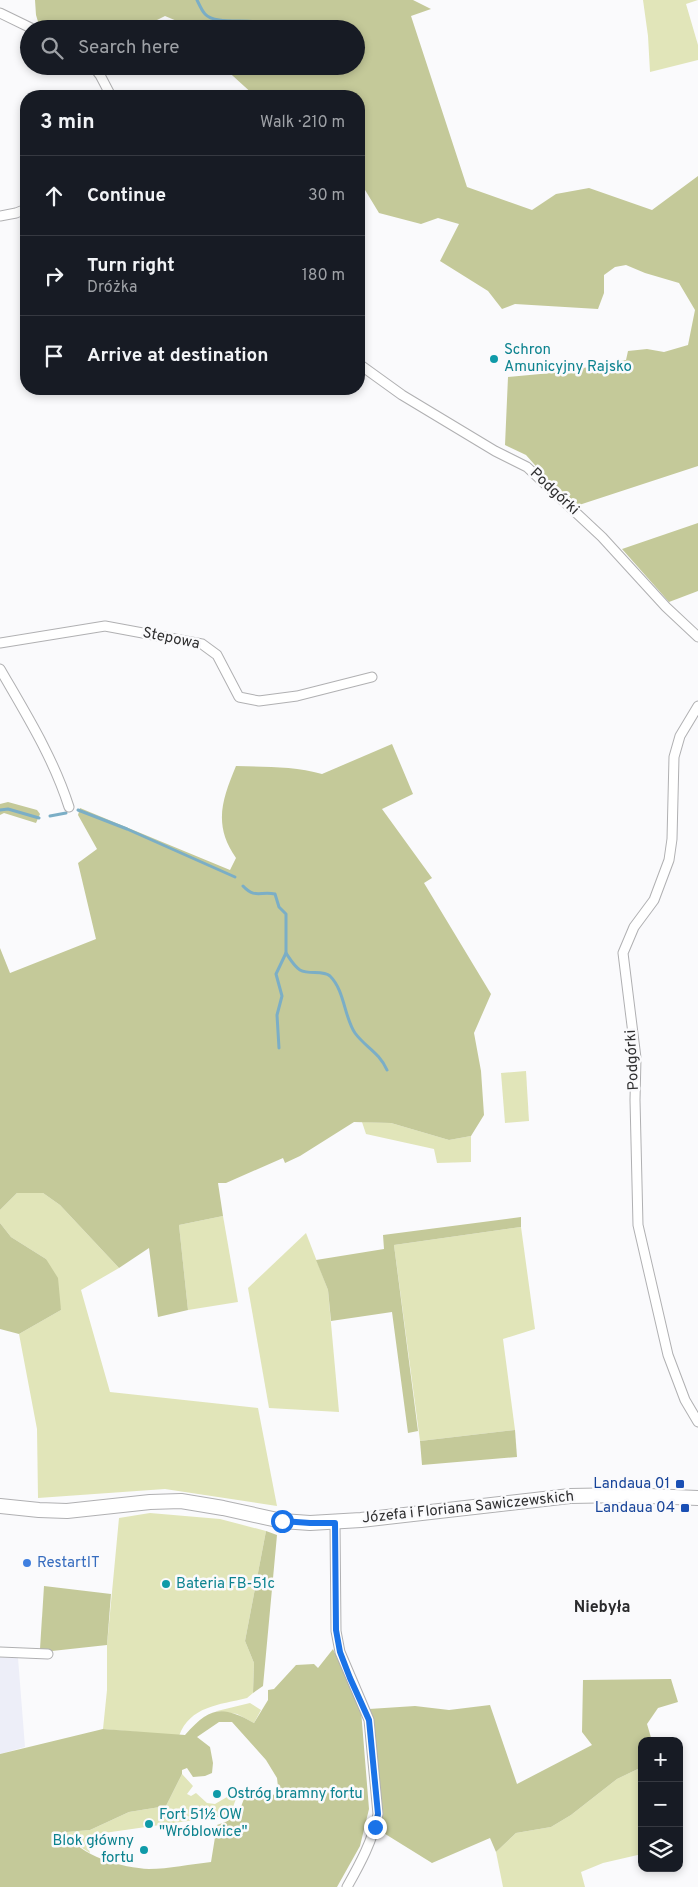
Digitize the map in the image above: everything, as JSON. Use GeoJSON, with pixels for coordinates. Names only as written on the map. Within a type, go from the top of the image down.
{"type":"FeatureCollection","features":[{"type":"Feature","properties":{"kind":"street"},"geometry":{"type":"LineString","coordinates":[[0,13],[20,23]]}},
{"type":"Feature","properties":{"kind":"street"},"geometry":{"type":"LineString","coordinates":[[100,75],[109,90]]}},
{"type":"Feature","properties":{"kind":"street"},"geometry":{"type":"LineString","coordinates":[[0,216],[20,211]]}},
{"type":"Feature","properties":{"kind":"street","name":"Podgórki"},"geometry":{"type":"LineString","coordinates":[[365,368],[402,396],[495,451],[527,467],[602,537],[666,607],[698,637]]}},
{"type":"Feature","properties":{"kind":"street","name":"Stepowa"},"geometry":{"type":"LineString","coordinates":[[0,643],[105,626],[202,644],[217,655],[239,697],[258,700],[297,696],[372,677]]}},
{"type":"Feature","properties":{"kind":"street"},"geometry":{"type":"LineString","coordinates":[[0,669],[43,743],[61,782],[69,807]]}},
{"type":"Feature","properties":{"kind":"street","name":"Podgórki"},"geometry":{"type":"LineString","coordinates":[[698,706],[680,736],[674,757],[672,839],[669,860],[654,900],[634,927],[623,953],[636,1058],[635,1100],[638,1225],[668,1355],[685,1400],[698,1422]]}},
{"type":"Feature","properties":{"kind":"street","name":"Józefa i Floriana Sawiczewskich"},"geometry":{"type":"LineString","coordinates":[[0,1506],[67,1511],[150,1502],[181,1501],[282,1521],[335,1523],[570,1496],[625,1494],[698,1498]]}},
{"type":"Feature","properties":{"kind":"street"},"geometry":{"type":"LineString","coordinates":[[335,1523],[336,1630],[344,1661],[369,1720],[378,1814],[375,1827],[362,1858],[347,1887]]}},
{"type":"Feature","properties":{"kind":"street"},"geometry":{"type":"LineString","coordinates":[[0,1652],[48,1654]]}},
{"type":"Feature","properties":{"kind":"shaded area"},"geometry":{"type":"Polygon","coordinates":[[[0,1657],[18,1658],[25,1747],[0,1754],[0,1657]]]}},
{"type":"Feature","properties":{"kind":"green space"},"geometry":{"type":"Polygon","coordinates":[[[35,0],[413,0],[431,9],[411,16],[467,187],[532,210],[556,194],[589,188],[652,210],[698,176],[698,466],[579,505],[550,482],[526,455],[505,445],[508,377],[562,372],[626,360],[628,351],[647,349],[664,352],[688,345],[695,310],[679,283],[626,265],[615,267],[604,275],[604,293],[598,309],[515,304],[502,309],[488,291],[440,261],[459,224],[438,218],[421,224],[379,213],[365,190],[365,90],[248,90],[232,75],[365,75],[365,20],[175,20],[165,16],[157,20],[38,20],[35,0]]]}},
{"type":"Feature","properties":{"kind":"green space"},"geometry":{"type":"Polygon","coordinates":[[[643,0],[698,0],[686,4],[698,45],[698,60],[650,72],[643,0]]]}},
{"type":"Feature","properties":{"kind":"green space"},"geometry":{"type":"Polygon","coordinates":[[[698,523],[698,591],[669,602],[622,549],[698,523]]]}},
{"type":"Feature","properties":{"kind":"green space"},"geometry":{"type":"Polygon","coordinates":[[[392,744],[413,794],[382,809],[432,878],[424,883],[491,994],[474,1033],[481,1071],[484,1115],[471,1136],[449,1140],[391,1123],[354,1122],[300,1156],[285,1163],[283,1158],[226,1183],[218,1183],[223,1216],[179,1225],[188,1310],[158,1317],[149,1248],[119,1268],[60,1205],[43,1193],[17,1193],[0,1210],[0,948],[10,973],[96,939],[78,863],[97,849],[78,815],[80,808],[230,870],[236,858],[224,834],[222,812],[227,790],[236,766],[290,768],[322,774],[392,744]]]}},
{"type":"Feature","properties":{"kind":"green space"},"geometry":{"type":"Polygon","coordinates":[[[8,802],[37,810],[40,814],[36,823],[4,813],[0,815],[0,804],[8,802]]]}},
{"type":"Feature","properties":{"kind":"green space"},"geometry":{"type":"Polygon","coordinates":[[[526,1071],[529,1121],[505,1123],[501,1073],[526,1071]]]}},
{"type":"Feature","properties":{"kind":"green space"},"geometry":{"type":"Polygon","coordinates":[[[362,1122],[391,1123],[449,1140],[471,1136],[471,1162],[437,1163],[434,1149],[366,1134],[362,1122]]]}},
{"type":"Feature","properties":{"kind":"green space"},"geometry":{"type":"Polygon","coordinates":[[[17,1193],[43,1193],[60,1205],[119,1268],[81,1290],[110,1392],[258,1408],[277,1506],[165,1489],[38,1498],[37,1429],[19,1334],[61,1310],[46,1259],[11,1237],[0,1223],[0,1210],[17,1193]]]}},
{"type":"Feature","properties":{"kind":"green space"},"geometry":{"type":"Polygon","coordinates":[[[223,1216],[238,1302],[188,1310],[179,1225],[223,1216]]]}},
{"type":"Feature","properties":{"kind":"green space"},"geometry":{"type":"Polygon","coordinates":[[[521,1217],[521,1227],[394,1245],[418,1431],[408,1433],[392,1312],[331,1321],[328,1290],[316,1260],[384,1249],[383,1235],[521,1217]]]}},
{"type":"Feature","properties":{"kind":"green space"},"geometry":{"type":"Polygon","coordinates":[[[0,1223],[11,1237],[46,1259],[58,1278],[61,1310],[19,1334],[0,1329],[0,1223]]]}},
{"type":"Feature","properties":{"kind":"green space"},"geometry":{"type":"Polygon","coordinates":[[[521,1227],[535,1329],[503,1339],[515,1430],[420,1441],[394,1245],[521,1227]]]}},
{"type":"Feature","properties":{"kind":"green space"},"geometry":{"type":"Polygon","coordinates":[[[306,1233],[328,1290],[339,1412],[269,1408],[248,1288],[306,1233]]]}},
{"type":"Feature","properties":{"kind":"green space"},"geometry":{"type":"Polygon","coordinates":[[[515,1430],[517,1457],[422,1465],[420,1441],[515,1430]]]}},
{"type":"Feature","properties":{"kind":"green space"},"geometry":{"type":"Polygon","coordinates":[[[150,1513],[220,1519],[266,1531],[245,1641],[254,1663],[253,1693],[247,1698],[216,1705],[198,1713],[190,1718],[179,1736],[103,1729],[107,1690],[107,1645],[119,1518],[150,1513]]]}},
{"type":"Feature","properties":{"kind":"green space"},"geometry":{"type":"Polygon","coordinates":[[[266,1531],[277,1535],[263,1686],[253,1693],[254,1663],[245,1641],[266,1531]]]}},
{"type":"Feature","properties":{"kind":"green space"},"geometry":{"type":"Polygon","coordinates":[[[44,1586],[111,1594],[107,1645],[52,1651],[40,1649],[44,1586]]]}},
{"type":"Feature","properties":{"kind":"green space"},"geometry":{"type":"Polygon","coordinates":[[[333,1649],[361,1710],[369,1809],[360,1846],[337,1887],[0,1887],[0,1754],[103,1729],[185,1735],[202,1719],[209,1714],[217,1712],[233,1713],[254,1723],[268,1700],[268,1690],[274,1689],[296,1665],[314,1664],[318,1668],[333,1649]],[[219,1722],[197,1737],[210,1747],[213,1763],[212,1773],[193,1777],[187,1768],[182,1770],[182,1774],[166,1806],[129,1812],[90,1830],[67,1832],[72,1840],[81,1848],[102,1859],[139,1868],[164,1868],[211,1862],[217,1825],[237,1814],[246,1793],[279,1795],[277,1778],[266,1760],[232,1722],[219,1722]]]}},
{"type":"Feature","properties":{"kind":"green space"},"geometry":{"type":"Polygon","coordinates":[[[671,1679],[678,1702],[658,1708],[647,1724],[651,1737],[638,1737],[638,1769],[617,1779],[571,1815],[551,1827],[516,1833],[496,1852],[490,1838],[432,1863],[382,1832],[373,1721],[369,1709],[415,1706],[449,1710],[490,1705],[517,1784],[592,1745],[582,1732],[583,1680],[671,1679]]]}},
{"type":"Feature","properties":{"kind":"green space"},"geometry":{"type":"Polygon","coordinates":[[[250,1703],[261,1710],[254,1723],[237,1714],[217,1711],[250,1703]]]}},
{"type":"Feature","properties":{"kind":"green space"},"geometry":{"type":"Polygon","coordinates":[[[638,1769],[638,1855],[603,1863],[581,1872],[585,1887],[503,1887],[496,1852],[516,1833],[551,1827],[571,1815],[617,1779],[638,1769]]]}},
{"type":"Feature","properties":{"kind":"green space"},"geometry":{"type":"Polygon","coordinates":[[[182,1774],[193,1786],[187,1794],[191,1796],[196,1793],[207,1803],[215,1804],[227,1797],[237,1796],[233,1807],[223,1816],[97,1834],[98,1842],[88,1846],[90,1853],[73,1842],[67,1832],[90,1830],[129,1812],[166,1806],[182,1774]]]}},
{"type":"Feature","properties":{"kind":"waterway"},"geometry":{"type":"LineString","coordinates":[[197,0],[205,14],[219,20]]}},
{"type":"Feature","properties":{"kind":"waterway"},"geometry":{"type":"LineString","coordinates":[[0,810],[8,809],[39,818]]}},
{"type":"Feature","properties":{"kind":"waterway"},"geometry":{"type":"LineString","coordinates":[[78,810],[127,829],[235,877]]}},
{"type":"Feature","properties":{"kind":"waterway"},"geometry":{"type":"LineString","coordinates":[[50,816],[66,813]]}},
{"type":"Feature","properties":{"kind":"waterway"},"geometry":{"type":"LineString","coordinates":[[243,886],[254,893],[275,894],[279,907],[286,914],[286,953],[276,974],[282,996],[277,1015],[279,1048]]}},
{"type":"Feature","properties":{"kind":"waterway"},"geometry":{"type":"LineString","coordinates":[[286,953],[300,970],[324,973],[330,976],[342,996],[351,1027],[376,1054],[387,1070]]}},
{"type":"Feature","properties":{"kind":"place","name":"Schron Amunicyjny Rajsko"},"geometry":{"type":"Point","coordinates":[494,359]}},
{"type":"Feature","properties":{"kind":"place","name":"Landaua 01"},"geometry":{"type":"Point","coordinates":[680,1484]}},
{"type":"Feature","properties":{"kind":"place","name":"Landaua 04"},"geometry":{"type":"Point","coordinates":[685,1508]}},
{"type":"Feature","properties":{"kind":"place","name":"RestartIT"},"geometry":{"type":"Point","coordinates":[27,1563]}},
{"type":"Feature","properties":{"kind":"place","name":"Bateria FB-51c"},"geometry":{"type":"Point","coordinates":[166,1584]}},
{"type":"Feature","properties":{"kind":"place","name":"Ostróg bramny fortu"},"geometry":{"type":"Point","coordinates":[217,1794]}},
{"type":"Feature","properties":{"kind":"place","name":"Fort 51½ OW \"Wróblowice\""},"geometry":{"type":"Point","coordinates":[149,1824]}},
{"type":"Feature","properties":{"kind":"place","name":"Blok główny fortu"},"geometry":{"type":"Point","coordinates":[144,1850]}},
{"type":"Feature","properties":{"kind":"district","name":"Niebyła"},"geometry":{"type":"Point","coordinates":[602,1608]}},
{"type":"Feature","properties":{"kind":"route"},"geometry":{"type":"LineString","coordinates":[[282,1521],[335,1523],[336,1630],[340,1652],[369,1720],[378,1814],[375,1827]]}}]}
